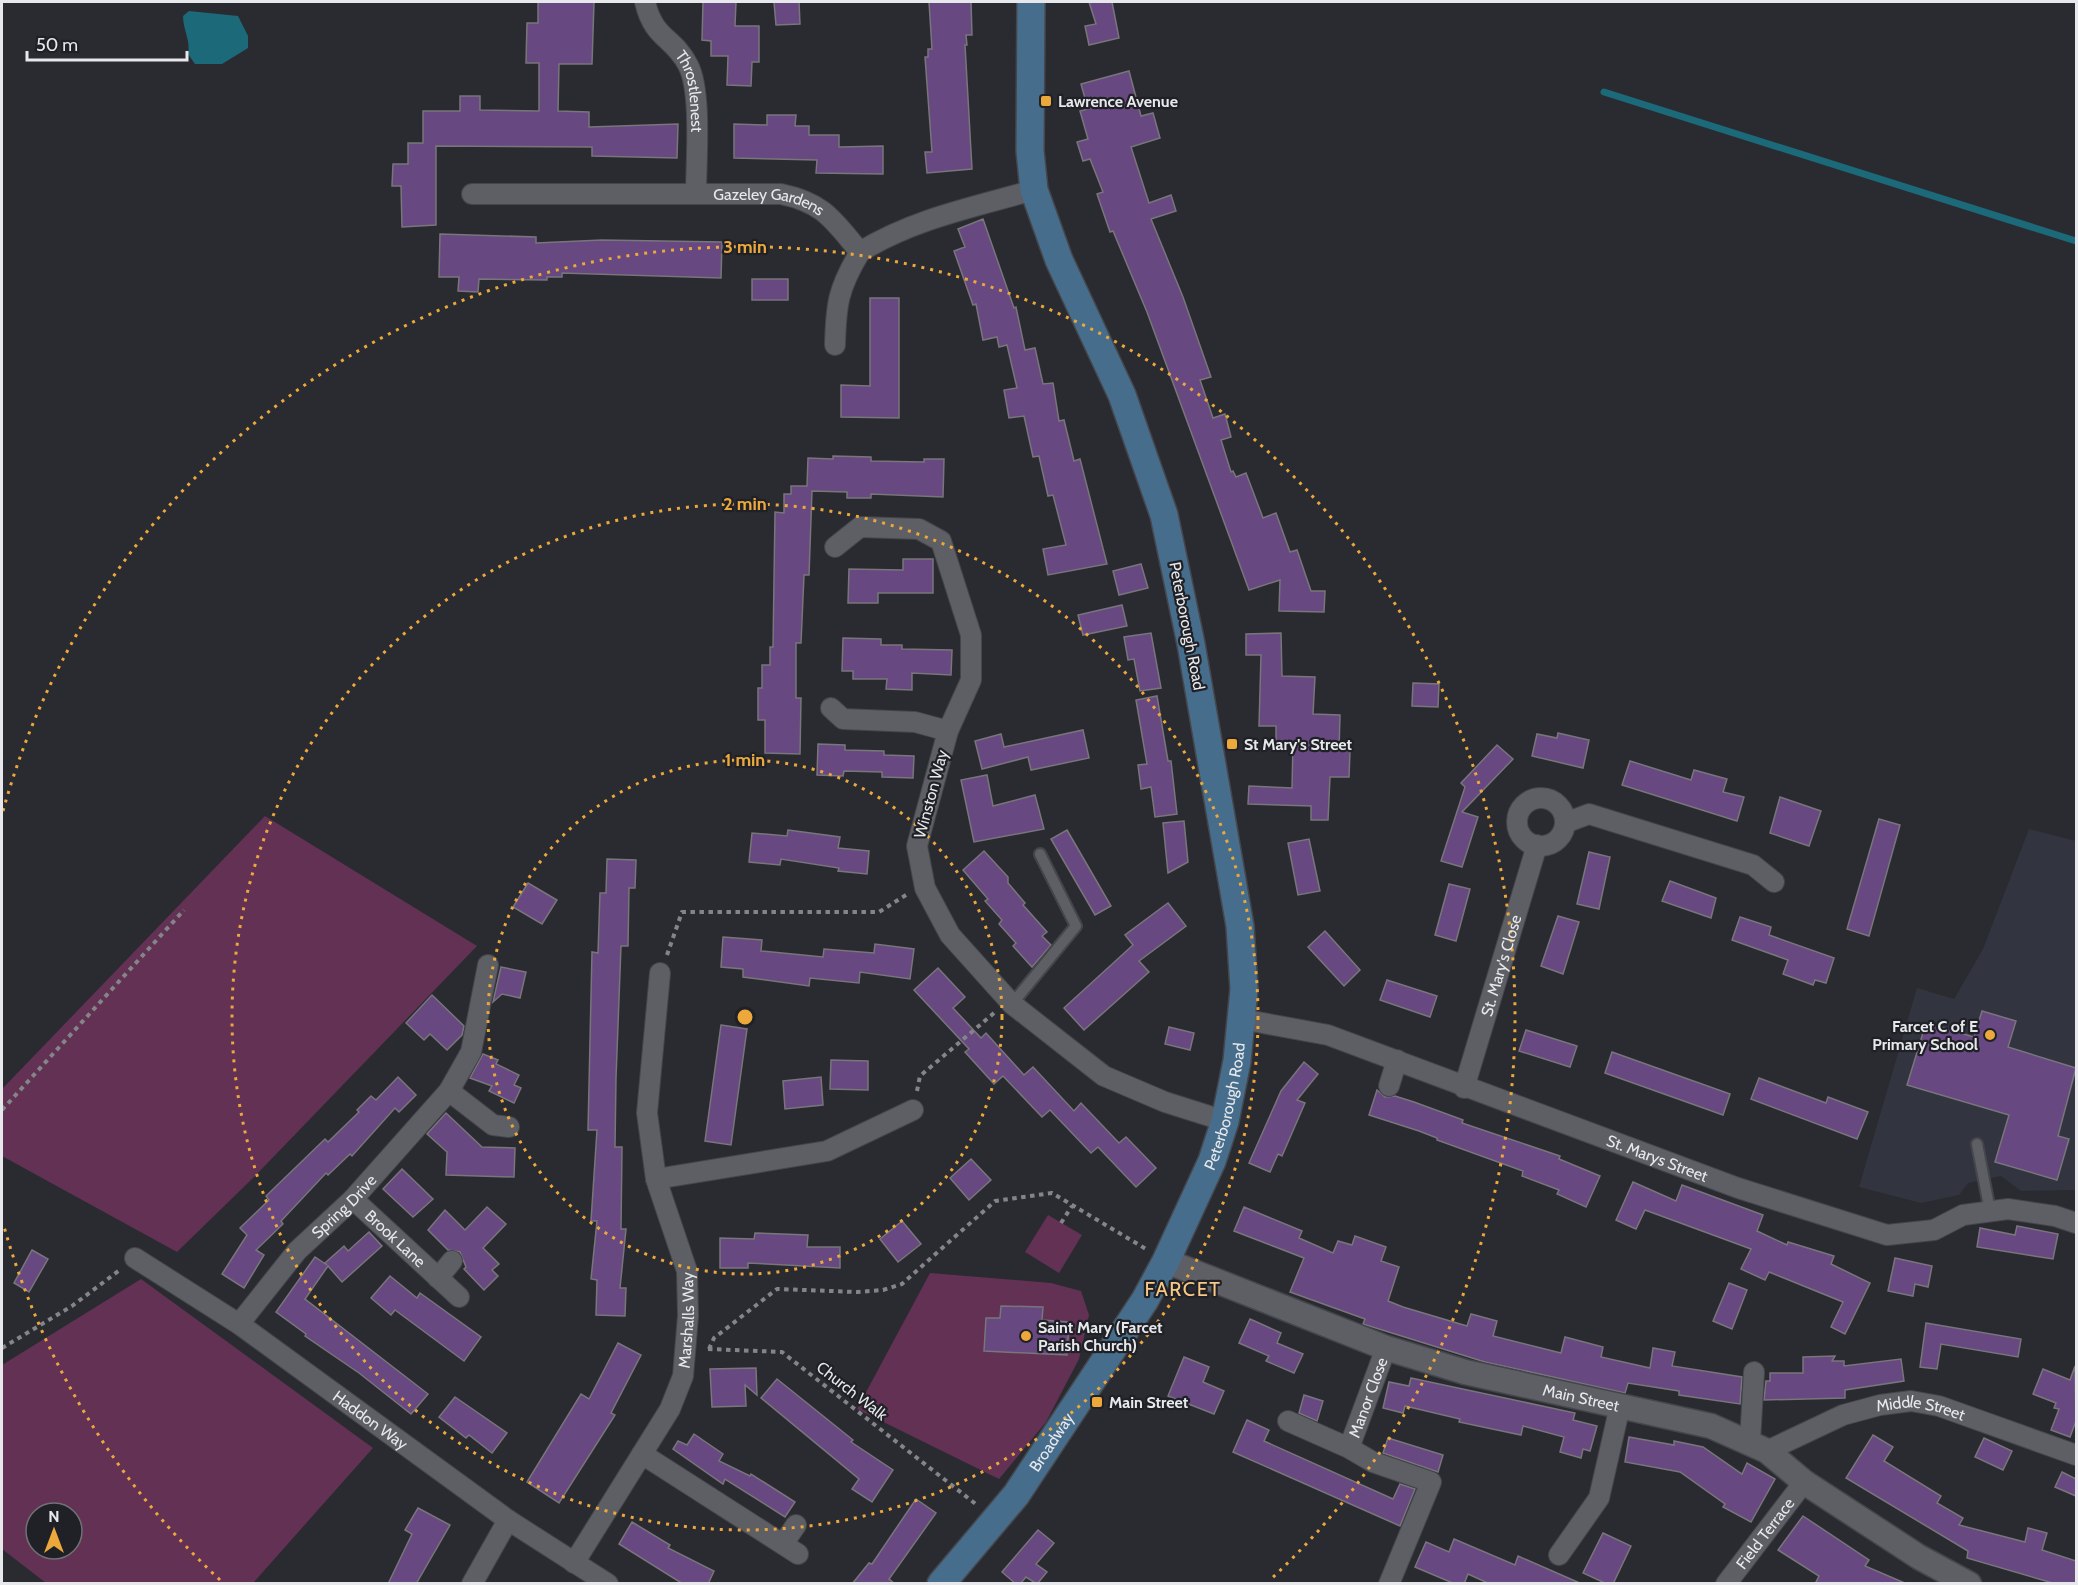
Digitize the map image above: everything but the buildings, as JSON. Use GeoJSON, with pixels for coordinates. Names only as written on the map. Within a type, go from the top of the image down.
{"type":"FeatureCollection","features":[{"type":"Feature","properties":{"kind":"main road","name":"Peterborough Road"},"geometry":{"type":"LineString","coordinates":[[1031,2],[1030,151],[1034,190],[1059,260],[1122,395],[1164,515],[1191,644],[1240,926],[1244,989],[1237,1061],[1225,1121],[1212,1161],[1159,1257]]}},
{"type":"Feature","properties":{"kind":"main road","name":"Broadway"},"geometry":{"type":"LineString","coordinates":[[941,1584],[1017,1496],[1145,1300],[1159,1257]]}},
{"type":"Feature","properties":{"kind":"street","name":"Throstlenest"},"geometry":{"type":"LineString","coordinates":[[645,2],[650,22],[678,50],[689,67],[695,90],[696,194]]}},
{"type":"Feature","properties":{"kind":"street"},"geometry":{"type":"LineString","coordinates":[[835,345],[836,303],[846,275],[860,252],[887,235],[912,225],[1034,190]]}},
{"type":"Feature","properties":{"kind":"street","name":"Gazeley Gardens"},"geometry":{"type":"LineString","coordinates":[[472,194],[781,194],[805,199],[827,213],[860,252]]}},
{"type":"Feature","properties":{"kind":"street","name":"Winston Way"},"geometry":{"type":"LineString","coordinates":[[835,547],[860,527],[919,529],[940,542],[970,635],[971,680],[948,731],[917,846],[917,890],[950,935],[1010,1002],[1104,1076],[1165,1102],[1225,1121]]}},
{"type":"Feature","properties":{"kind":"street"},"geometry":{"type":"LineString","coordinates":[[831,708],[843,718],[915,722],[948,731]]}},
{"type":"Feature","properties":{"kind":"street"},"geometry":{"type":"LineString","coordinates":[[1541,798],[1556,802],[1564,815],[1565,823],[1563,831],[1552,843],[1537,845],[1523,837],[1519,831],[1518,815],[1526,802],[1541,798]]}},
{"type":"Feature","properties":{"kind":"street"},"geometry":{"type":"LineString","coordinates":[[1565,823],[1590,814],[1753,865],[1774,882]]}},
{"type":"Feature","properties":{"kind":"street","name":"St. Mary's Close"},"geometry":{"type":"LineString","coordinates":[[1464,1088],[1537,845]]}},
{"type":"Feature","properties":{"kind":"street","name":"Spring Drive"},"geometry":{"type":"LineString","coordinates":[[239,1324],[297,1251],[353,1199],[449,1091],[471,1052],[477,984],[488,965]]}},
{"type":"Feature","properties":{"kind":"street","name":"Marshalls Way"},"geometry":{"type":"LineString","coordinates":[[574,1563],[670,1409],[683,1376],[686,1348],[687,1271],[656,1179],[647,1113],[660,974]]}},
{"type":"Feature","properties":{"kind":"street","name":"St. Marys Street"},"geometry":{"type":"LineString","coordinates":[[1241,1019],[1328,1035],[1464,1088],[1738,1188],[1887,1235],[1934,1230],[1963,1215],[2008,1209],[2055,1216],[2076,1223]]}},
{"type":"Feature","properties":{"kind":"street"},"geometry":{"type":"LineString","coordinates":[[1389,1086],[1397,1060]]}},
{"type":"Feature","properties":{"kind":"street"},"geometry":{"type":"LineString","coordinates":[[449,1091],[493,1125],[509,1127]]}},
{"type":"Feature","properties":{"kind":"street"},"geometry":{"type":"LineString","coordinates":[[656,1179],[774,1162],[827,1151],[913,1110]]}},
{"type":"Feature","properties":{"kind":"street","name":"Brook Lane"},"geometry":{"type":"LineString","coordinates":[[353,1199],[459,1297]]}},
{"type":"Feature","properties":{"kind":"street","name":"Main Street"},"geometry":{"type":"LineString","coordinates":[[1159,1257],[1386,1348],[1465,1372],[1711,1425],[1759,1446],[1804,1482],[1919,1557],[1969,1584]]}},
{"type":"Feature","properties":{"kind":"street","name":"Haddon Way"},"geometry":{"type":"LineString","coordinates":[[135,1258],[239,1324],[508,1521],[608,1584]]}},
{"type":"Feature","properties":{"kind":"street","name":"Brook Lane"},"geometry":{"type":"LineString","coordinates":[[438,1278],[452,1261]]}},
{"type":"Feature","properties":{"kind":"street","name":"Manor Close"},"geometry":{"type":"LineString","coordinates":[[1349,1448],[1386,1348]]}},
{"type":"Feature","properties":{"kind":"street"},"geometry":{"type":"LineString","coordinates":[[1754,1372],[1759,1446]]}},
{"type":"Feature","properties":{"kind":"street","name":"Middle Street"},"geometry":{"type":"LineString","coordinates":[[1759,1446],[1843,1415],[1880,1405],[1911,1401],[1939,1406],[2076,1455]]}},
{"type":"Feature","properties":{"kind":"street"},"geometry":{"type":"LineString","coordinates":[[1559,1556],[1599,1498],[1620,1406]]}},
{"type":"Feature","properties":{"kind":"street","name":"Manor Close"},"geometry":{"type":"LineString","coordinates":[[1288,1421],[1349,1448],[1373,1462],[1431,1482],[1389,1584]]}},
{"type":"Feature","properties":{"kind":"street"},"geometry":{"type":"LineString","coordinates":[[642,1454],[791,1549],[796,1525]]}},
{"type":"Feature","properties":{"kind":"street","name":"Field Terrace"},"geometry":{"type":"LineString","coordinates":[[1726,1584],[1804,1482]]}},
{"type":"Feature","properties":{"kind":"street"},"geometry":{"type":"LineString","coordinates":[[472,1584],[508,1521]]}},
{"type":"Feature","properties":{"kind":"lane"},"geometry":{"type":"LineString","coordinates":[[1010,1002],[1076,926],[1040,854]]}},
{"type":"Feature","properties":{"kind":"lane"},"geometry":{"type":"LineString","coordinates":[[1977,1144],[1990,1211]]}},
{"type":"Feature","properties":{"kind":"path"},"geometry":{"type":"LineString","coordinates":[[660,974],[682,912],[879,912],[917,890]]}},
{"type":"Feature","properties":{"kind":"path"},"geometry":{"type":"LineString","coordinates":[[2,1110],[184,910]]}},
{"type":"Feature","properties":{"kind":"path"},"geometry":{"type":"LineString","coordinates":[[913,1110],[921,1076],[1010,1002]]}},
{"type":"Feature","properties":{"kind":"path"},"geometry":{"type":"LineString","coordinates":[[709,1349],[714,1338],[777,1290],[857,1292],[883,1290],[902,1284],[995,1201],[1052,1193],[1159,1257]]}},
{"type":"Feature","properties":{"kind":"path"},"geometry":{"type":"LineString","coordinates":[[1061,1223],[1072,1206]]}},
{"type":"Feature","properties":{"kind":"path"},"geometry":{"type":"LineString","coordinates":[[2,1348],[72,1306],[135,1258]]}},
{"type":"Feature","properties":{"kind":"path","name":"Church Walk"},"geometry":{"type":"LineString","coordinates":[[686,1348],[782,1352],[982,1509]]}},
{"type":"Feature","properties":{"kind":"shaded area"},"geometry":{"type":"Polygon","coordinates":[[[265,816],[477,946],[253,1178],[177,1252],[2,1156],[2,1089],[265,816]]]}},
{"type":"Feature","properties":{"kind":"shaded area","name":"Farcet C of E Primary School"},"geometry":{"type":"Polygon","coordinates":[[[2029,829],[2076,841],[2076,1190],[2021,1191],[2001,1176],[1968,1183],[1959,1195],[1921,1203],[1859,1187],[1917,988],[1954,999],[1983,949],[2029,829]]]}},
{"type":"Feature","properties":{"kind":"shaded area"},"geometry":{"type":"Polygon","coordinates":[[[1048,1215],[1082,1235],[1059,1273],[1025,1252],[1048,1215]]]}},
{"type":"Feature","properties":{"kind":"shaded area"},"geometry":{"type":"Polygon","coordinates":[[[930,1273],[1051,1283],[1081,1291],[1089,1315],[1079,1359],[1046,1422],[999,1479],[857,1409],[930,1273]]]}},
{"type":"Feature","properties":{"kind":"shaded area"},"geometry":{"type":"Polygon","coordinates":[[[141,1279],[373,1448],[253,1583],[46,1583],[2,1549],[2,1365],[141,1279]]]}},
{"type":"Feature","properties":{"kind":"water"},"geometry":{"type":"Polygon","coordinates":[[[189,11],[238,16],[248,36],[248,48],[222,64],[195,64],[188,54],[183,21],[183,16],[189,11]]]}},
{"type":"Feature","properties":{"kind":"waterway"},"geometry":{"type":"LineString","coordinates":[[1604,92],[2076,241]]}},
{"type":"Feature","properties":{"kind":"place","name":"Lawrence Avenue"},"geometry":{"type":"Point","coordinates":[1046,101]}},
{"type":"Feature","properties":{"kind":"place","name":"St Mary's Street"},"geometry":{"type":"Point","coordinates":[1232,744]}},
{"type":"Feature","properties":{"kind":"place","name":"Farcet C of E Primary School"},"geometry":{"type":"Point","coordinates":[1990,1035]}},
{"type":"Feature","properties":{"kind":"place","name":"Saint Mary (Farcet Parish Church)"},"geometry":{"type":"Point","coordinates":[1026,1336]}},
{"type":"Feature","properties":{"kind":"place","name":"Main Street"},"geometry":{"type":"Point","coordinates":[1097,1402]}},
{"type":"Feature","properties":{"kind":"district","name":"FARCET"},"geometry":{"type":"Point","coordinates":[1183,1289]}}]}
